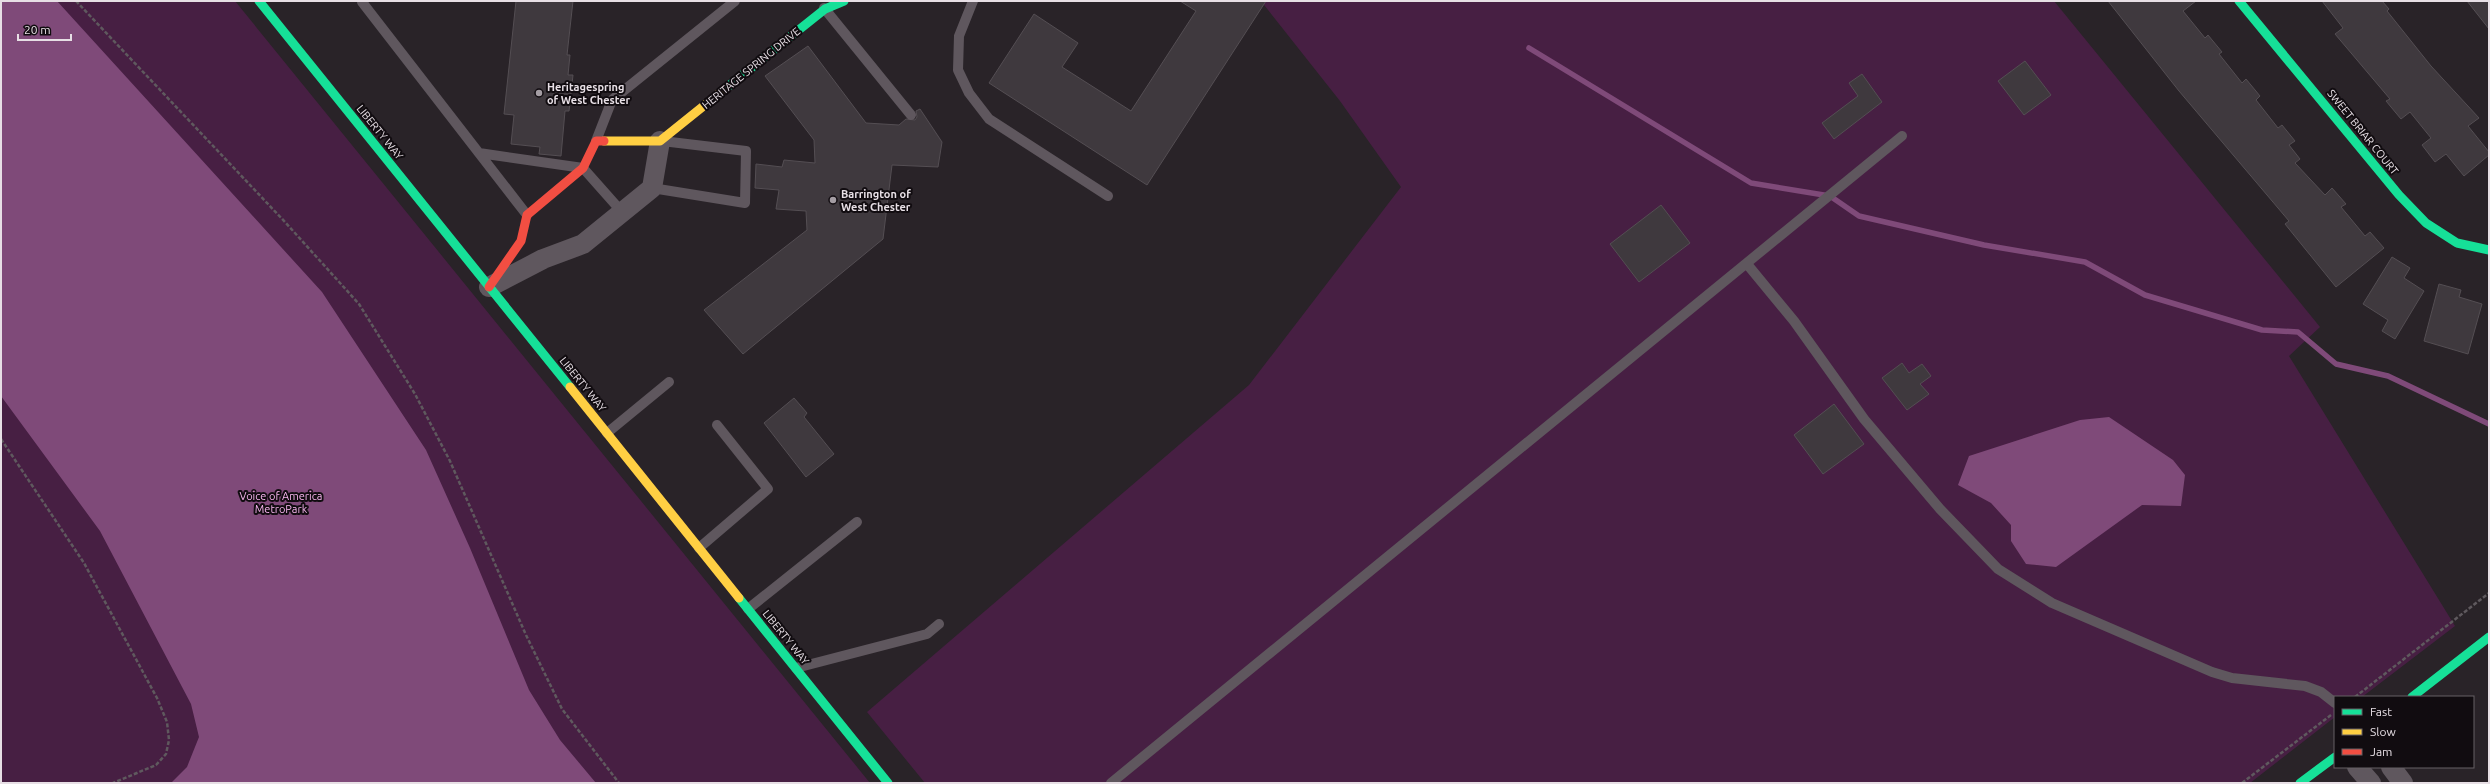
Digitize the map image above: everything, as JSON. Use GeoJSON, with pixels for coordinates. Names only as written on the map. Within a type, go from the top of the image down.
{"type":"FeatureCollection","features":[{"type":"Feature","properties":{"kind":"main road","name":"LIBERTY WAY"},"geometry":{"type":"LineString","coordinates":[[259,1],[888,783]]}},
{"type":"Feature","properties":{"kind":"main road","name":"HERITAGE SPRING DRIVE"},"geometry":{"type":"LineString","coordinates":[[660,141],[821,5],[844,1]]}},
{"type":"Feature","properties":{"kind":"main road","name":"SWEET BRIAR COURT"},"geometry":{"type":"LineString","coordinates":[[2239,1],[2399,194],[2426,223],[2457,243],[2489,250]]}},
{"type":"Feature","properties":{"kind":"main road"},"geometry":{"type":"LineString","coordinates":[[489,287],[521,241],[527,215],[583,168],[596,141],[660,141]]}},
{"type":"Feature","properties":{"kind":"main road"},"geometry":{"type":"LineString","coordinates":[[2413,696],[2489,637]]}},
{"type":"Feature","properties":{"kind":"main road"},"geometry":{"type":"LineString","coordinates":[[2300,783],[2334,758]]}},
{"type":"Feature","properties":{"kind":"street"},"geometry":{"type":"LineString","coordinates":[[489,287],[543,259],[583,244],[652,188],[660,141]]}},
{"type":"Feature","properties":{"kind":"street"},"geometry":{"type":"LineString","coordinates":[[2359,768],[2371,783]]}},
{"type":"Feature","properties":{"kind":"street"},"geometry":{"type":"LineString","coordinates":[[2392,768],[2403,783]]}},
{"type":"Feature","properties":{"kind":"lane"},"geometry":{"type":"LineString","coordinates":[[596,141],[612,100],[735,1]]}},
{"type":"Feature","properties":{"kind":"lane"},"geometry":{"type":"LineString","coordinates":[[973,1],[959,36],[958,70],[969,93],[989,119],[1108,196]]}},
{"type":"Feature","properties":{"kind":"lane"},"geometry":{"type":"LineString","coordinates":[[362,2],[527,215]]}},
{"type":"Feature","properties":{"kind":"lane"},"geometry":{"type":"LineString","coordinates":[[821,5],[911,115]]}},
{"type":"Feature","properties":{"kind":"lane"},"geometry":{"type":"LineString","coordinates":[[1111,783],[1902,136]]}},
{"type":"Feature","properties":{"kind":"lane"},"geometry":{"type":"LineString","coordinates":[[652,188],[704,198],[745,203],[746,151],[660,141]]}},
{"type":"Feature","properties":{"kind":"lane"},"geometry":{"type":"LineString","coordinates":[[479,153],[583,168],[622,212]]}},
{"type":"Feature","properties":{"kind":"lane"},"geometry":{"type":"LineString","coordinates":[[1747,264],[1794,321],[1864,419],[1940,509],[1998,569],[2052,602],[2212,672],[2232,678],[2305,686],[2321,692],[2334,702]]}},
{"type":"Feature","properties":{"kind":"lane"},"geometry":{"type":"LineString","coordinates":[[607,433],[669,382]]}},
{"type":"Feature","properties":{"kind":"lane"},"geometry":{"type":"LineString","coordinates":[[699,548],[768,489],[717,426]]}},
{"type":"Feature","properties":{"kind":"lane"},"geometry":{"type":"LineString","coordinates":[[748,610],[857,522]]}},
{"type":"Feature","properties":{"kind":"lane"},"geometry":{"type":"LineString","coordinates":[[796,668],[927,634],[939,624]]}},
{"type":"Feature","properties":{"kind":"path"},"geometry":{"type":"LineString","coordinates":[[76,1],[285,222],[359,304],[415,394],[450,461],[526,636],[562,709],[619,783]]}},
{"type":"Feature","properties":{"kind":"path"},"geometry":{"type":"LineString","coordinates":[[1,439],[84,563],[157,698],[167,722],[169,740],[166,754],[156,765],[113,783]]}},
{"type":"Feature","properties":{"kind":"path"},"geometry":{"type":"LineString","coordinates":[[2356,696],[2489,593]]}},
{"type":"Feature","properties":{"kind":"path"},"geometry":{"type":"LineString","coordinates":[[2242,783],[2334,713]]}},
{"type":"Feature","properties":{"kind":"green space","name":"Voice of America MetroPark"},"geometry":{"type":"Polygon","coordinates":[[[1,1],[235,1],[870,783],[1,783],[1,1]]]}},
{"type":"Feature","properties":{"kind":"green space"},"geometry":{"type":"Polygon","coordinates":[[[1261,1],[2054,1],[2320,327],[2289,356],[2455,626],[2363,696],[2334,696],[2334,718],[2250,783],[925,783],[867,712],[1249,385],[1401,187],[1340,101],[1261,1]]]}},
{"type":"Feature","properties":{"kind":"shaded area"},"geometry":{"type":"Polygon","coordinates":[[[1,1],[57,1],[322,292],[426,450],[470,548],[529,690],[560,740],[596,783],[171,783],[187,767],[199,737],[191,704],[100,531],[1,396],[1,1]]]}},
{"type":"Feature","properties":{"kind":"shaded area"},"geometry":{"type":"Polygon","coordinates":[[[2109,417],[2173,460],[2185,475],[2181,506],[2142,505],[2056,567],[2026,564],[2011,541],[2011,525],[1991,503],[1958,485],[1969,456],[2080,420],[2109,417]]]}},
{"type":"Feature","properties":{"kind":"building","name":"Heritagespring of West Chester"},"geometry":{"type":"Polygon","coordinates":[[[516,1],[573,1],[567,55],[570,55],[568,75],[573,75],[569,111],[565,111],[561,156],[539,154],[540,147],[511,144],[514,115],[504,114],[516,1]]]}},
{"type":"Feature","properties":{"kind":"building"},"geometry":{"type":"Polygon","coordinates":[[[1180,1],[1266,1],[1147,185],[989,83],[1034,14],[1078,43],[1062,67],[1131,111],[1196,11],[1180,1]]]}},
{"type":"Feature","properties":{"kind":"building"},"geometry":{"type":"Polygon","coordinates":[[[2108,1],[2196,1],[2183,11],[2205,38],[2208,35],[2222,52],[2219,54],[2242,83],[2246,79],[2260,96],[2256,100],[2278,128],[2282,125],[2295,141],[2289,145],[2300,159],[2295,163],[2325,195],[2332,188],[2346,204],[2341,207],[2365,236],[2370,232],[2384,248],[2336,287],[2285,224],[2289,221],[2179,91],[2108,1]]]}},
{"type":"Feature","properties":{"kind":"building"},"geometry":{"type":"Polygon","coordinates":[[[2322,1],[2382,1],[2389,9],[2387,11],[2431,66],[2479,118],[2468,126],[2489,152],[2489,155],[2464,176],[2446,154],[2435,162],[2422,145],[2431,138],[2410,112],[2401,119],[2386,101],[2390,99],[2335,34],[2343,28],[2322,1]]]}},
{"type":"Feature","properties":{"kind":"building"},"geometry":{"type":"Polygon","coordinates":[[[2467,1],[2489,1],[2489,29],[2467,1]]]}},
{"type":"Feature","properties":{"kind":"building","name":"Barrington of West Chester"},"geometry":{"type":"Polygon","coordinates":[[[808,46],[866,123],[899,125],[906,119],[915,120],[917,117],[916,111],[920,109],[942,142],[938,167],[892,165],[883,239],[743,354],[704,310],[807,230],[806,211],[776,209],[779,190],[755,188],[756,164],[782,167],[784,160],[815,163],[814,140],[765,76],[808,46]]]}},
{"type":"Feature","properties":{"kind":"building"},"geometry":{"type":"Polygon","coordinates":[[[2025,61],[2051,95],[2024,115],[1998,81],[2025,61]]]}},
{"type":"Feature","properties":{"kind":"building"},"geometry":{"type":"Polygon","coordinates":[[[1862,74],[1882,102],[1834,139],[1822,123],[1858,96],[1849,83],[1862,74]]]}},
{"type":"Feature","properties":{"kind":"building"},"geometry":{"type":"Polygon","coordinates":[[[1661,205],[1690,243],[1639,282],[1610,244],[1661,205]]]}},
{"type":"Feature","properties":{"kind":"building"},"geometry":{"type":"Polygon","coordinates":[[[2392,257],[2410,268],[2404,278],[2424,291],[2395,339],[2382,331],[2388,320],[2363,304],[2392,257]]]}},
{"type":"Feature","properties":{"kind":"building"},"geometry":{"type":"Polygon","coordinates":[[[2439,284],[2461,290],[2459,297],[2482,304],[2468,354],[2424,341],[2439,284]]]}},
{"type":"Feature","properties":{"kind":"building"},"geometry":{"type":"Polygon","coordinates":[[[1902,363],[1909,373],[1922,364],[1931,376],[1920,384],[1929,394],[1907,410],[1882,378],[1902,363]]]}},
{"type":"Feature","properties":{"kind":"building"},"geometry":{"type":"Polygon","coordinates":[[[794,398],[807,413],[804,417],[834,454],[806,477],[764,423],[794,398]]]}},
{"type":"Feature","properties":{"kind":"building"},"geometry":{"type":"Polygon","coordinates":[[[1834,404],[1864,444],[1823,474],[1794,435],[1834,404]]]}},
{"type":"Feature","properties":{"kind":"waterway"},"geometry":{"type":"LineString","coordinates":[[1529,48],[1751,183],[1830,196],[1859,216],[1984,245],[2085,262],[2145,295],[2262,330],[2298,332],[2336,364],[2388,376],[2489,424]]}},
{"type":"Feature","properties":{"kind":"traffic: fast"},"geometry":{"type":"LineString","coordinates":[[259,1],[570,387]]}},
{"type":"Feature","properties":{"kind":"traffic: fast"},"geometry":{"type":"LineString","coordinates":[[721,92],[825,9],[844,1]]}},
{"type":"Feature","properties":{"kind":"traffic: fast"},"geometry":{"type":"LineString","coordinates":[[2239,1],[2399,195],[2426,223],[2457,243],[2489,250]]}},
{"type":"Feature","properties":{"kind":"traffic: fast"},"geometry":{"type":"LineString","coordinates":[[739,598],[888,783]]}},
{"type":"Feature","properties":{"kind":"traffic: fast"},"geometry":{"type":"LineString","coordinates":[[2413,696],[2489,637]]}},
{"type":"Feature","properties":{"kind":"traffic: fast"},"geometry":{"type":"LineString","coordinates":[[2300,783],[2334,758]]}},
{"type":"Feature","properties":{"kind":"traffic: slow"},"geometry":{"type":"LineString","coordinates":[[604,141],[660,141],[721,92]]}},
{"type":"Feature","properties":{"kind":"traffic: slow"},"geometry":{"type":"LineString","coordinates":[[570,387],[739,598]]}},
{"type":"Feature","properties":{"kind":"traffic: jam"},"geometry":{"type":"LineString","coordinates":[[489,287],[521,241],[527,215],[583,168],[596,141],[604,141]]}},
{"type":"Feature","properties":{"kind":"place","name":"Heritagespring of West Chester"},"geometry":{"type":"Point","coordinates":[539,93]}},
{"type":"Feature","properties":{"kind":"place","name":"Barrington of West Chester"},"geometry":{"type":"Point","coordinates":[833,200]}}]}
